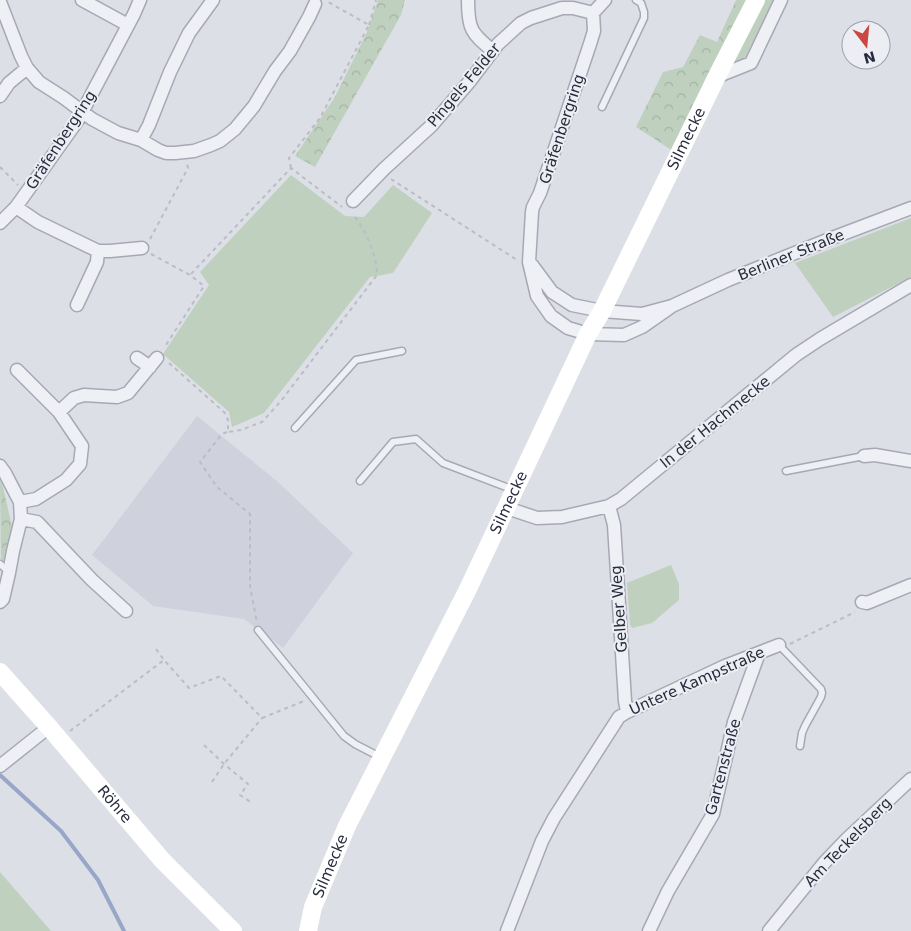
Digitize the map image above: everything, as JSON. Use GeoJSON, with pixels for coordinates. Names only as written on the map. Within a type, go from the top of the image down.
{"type":"FeatureCollection","features":[{"type":"Feature","properties":{"kind":"main road","name":"Silmecke"},"geometry":{"type":"LineString","coordinates":[[308,931],[313,907],[335,852],[381,758],[468,591],[588,334],[602,311],[716,77],[756,0]]}},
{"type":"Feature","properties":{"kind":"main road","name":"Röhre"},"geometry":{"type":"LineString","coordinates":[[0,672],[162,860],[233,931]]}},
{"type":"Feature","properties":{"kind":"street"},"geometry":{"type":"LineString","coordinates":[[82,0],[128,25]]}},
{"type":"Feature","properties":{"kind":"street","name":"Gräfenbergring"},"geometry":{"type":"LineString","coordinates":[[0,223],[16,207],[83,112],[140,0]]}},
{"type":"Feature","properties":{"kind":"street"},"geometry":{"type":"LineString","coordinates":[[141,140],[189,33],[213,0]]}},
{"type":"Feature","properties":{"kind":"street"},"geometry":{"type":"LineString","coordinates":[[468,0],[469,23],[473,33],[493,51]]}},
{"type":"Feature","properties":{"kind":"street"},"geometry":{"type":"LineString","coordinates":[[593,13],[605,0]]}},
{"type":"Feature","properties":{"kind":"street"},"geometry":{"type":"LineString","coordinates":[[716,77],[752,63],[781,0]]}},
{"type":"Feature","properties":{"kind":"street"},"geometry":{"type":"LineString","coordinates":[[0,2],[27,68],[39,82],[92,119],[118,133],[141,140],[166,153],[184,153],[203,148],[220,141],[235,129],[259,99],[275,71],[290,51],[315,4]]}},
{"type":"Feature","properties":{"kind":"street","name":"Pingels Felder"},"geometry":{"type":"LineString","coordinates":[[353,201],[431,126],[512,30],[531,18],[562,8],[572,8],[593,13]]}},
{"type":"Feature","properties":{"kind":"street","name":"Gräfenbergring"},"geometry":{"type":"LineString","coordinates":[[588,334],[568,328],[551,316],[537,296],[529,262],[533,207],[540,193],[590,44],[594,31],[593,13]]}},
{"type":"Feature","properties":{"kind":"street"},"geometry":{"type":"LineString","coordinates":[[0,96],[9,83],[27,68]]}},
{"type":"Feature","properties":{"kind":"street"},"geometry":{"type":"LineString","coordinates":[[16,207],[38,222],[98,251],[142,248]]}},
{"type":"Feature","properties":{"kind":"street","name":"Berliner Straße"},"geometry":{"type":"LineString","coordinates":[[602,311],[642,314],[672,306],[728,280],[911,208]]}},
{"type":"Feature","properties":{"kind":"street"},"geometry":{"type":"LineString","coordinates":[[77,305],[97,262],[98,251]]}},
{"type":"Feature","properties":{"kind":"street"},"geometry":{"type":"LineString","coordinates":[[529,262],[552,292],[572,305],[602,311]]}},
{"type":"Feature","properties":{"kind":"street","name":"In der Hachmecke"},"geometry":{"type":"LineString","coordinates":[[507,508],[537,518],[562,517],[609,506],[621,499],[796,355],[911,285]]}},
{"type":"Feature","properties":{"kind":"street","name":"Berliner Straße"},"geometry":{"type":"LineString","coordinates":[[588,334],[624,335],[642,327],[672,306]]}},
{"type":"Feature","properties":{"kind":"street"},"geometry":{"type":"LineString","coordinates":[[137,358],[155,360]]}},
{"type":"Feature","properties":{"kind":"street"},"geometry":{"type":"LineString","coordinates":[[59,412],[74,398],[84,395],[117,397],[128,393],[155,360]]}},
{"type":"Feature","properties":{"kind":"street"},"geometry":{"type":"LineString","coordinates":[[17,370],[59,412],[82,446],[80,464],[66,480],[36,499],[20,502]]}},
{"type":"Feature","properties":{"kind":"street"},"geometry":{"type":"LineString","coordinates":[[864,456],[875,455],[911,461]]}},
{"type":"Feature","properties":{"kind":"street"},"geometry":{"type":"LineString","coordinates":[[0,466],[20,502],[21,519],[10,573],[3,599],[0,602]]}},
{"type":"Feature","properties":{"kind":"street","name":"Gelber Weg"},"geometry":{"type":"LineString","coordinates":[[609,506],[614,525],[627,712]]}},
{"type":"Feature","properties":{"kind":"street"},"geometry":{"type":"LineString","coordinates":[[21,519],[37,522],[92,580],[126,611]]}},
{"type":"Feature","properties":{"kind":"street"},"geometry":{"type":"LineString","coordinates":[[865,602],[911,585]]}},
{"type":"Feature","properties":{"kind":"street","name":"Untere Kampstraße"},"geometry":{"type":"LineString","coordinates":[[507,931],[542,841],[554,818],[619,717],[725,666],[780,646]]}},
{"type":"Feature","properties":{"kind":"street","name":"Gartenstraße"},"geometry":{"type":"LineString","coordinates":[[649,931],[668,891],[712,814],[734,722],[759,653]]}},
{"type":"Feature","properties":{"kind":"street"},"geometry":{"type":"LineString","coordinates":[[0,766],[54,733]]}},
{"type":"Feature","properties":{"kind":"street","name":"Am Teckelsberg"},"geometry":{"type":"LineString","coordinates":[[769,931],[824,863],[911,779]]}},
{"type":"Feature","properties":{"kind":"lane"},"geometry":{"type":"LineString","coordinates":[[602,107],[644,18],[641,3],[636,0]]}},
{"type":"Feature","properties":{"kind":"lane"},"geometry":{"type":"LineString","coordinates":[[295,428],[356,360],[402,351]]}},
{"type":"Feature","properties":{"kind":"lane"},"geometry":{"type":"LineString","coordinates":[[360,481],[393,442],[416,438],[443,463],[516,490]]}},
{"type":"Feature","properties":{"kind":"lane"},"geometry":{"type":"LineString","coordinates":[[786,471],[864,456]]}},
{"type":"Feature","properties":{"kind":"lane"},"geometry":{"type":"LineString","coordinates":[[0,564],[10,573]]}},
{"type":"Feature","properties":{"kind":"lane"},"geometry":{"type":"LineString","coordinates":[[258,630],[344,736],[381,758]]}},
{"type":"Feature","properties":{"kind":"lane"},"geometry":{"type":"LineString","coordinates":[[780,646],[821,689],[822,693],[802,733],[800,746]]}},
{"type":"Feature","properties":{"kind":"path"},"geometry":{"type":"LineString","coordinates":[[258,630],[250,586],[250,514],[217,487],[200,462],[222,434],[262,422],[377,276],[377,266],[364,228],[353,215],[291,168],[290,158],[320,118],[369,25],[376,0]]}},
{"type":"Feature","properties":{"kind":"path"},"geometry":{"type":"LineString","coordinates":[[315,4],[328,2],[369,25]]}},
{"type":"Feature","properties":{"kind":"path"},"geometry":{"type":"LineString","coordinates":[[184,153],[188,168],[147,244],[142,248],[190,275],[204,286],[155,360],[225,413],[228,420],[228,432]]}},
{"type":"Feature","properties":{"kind":"path"},"geometry":{"type":"LineString","coordinates":[[0,167],[26,193]]}},
{"type":"Feature","properties":{"kind":"path"},"geometry":{"type":"LineString","coordinates":[[190,275],[291,168]]}},
{"type":"Feature","properties":{"kind":"path"},"geometry":{"type":"LineString","coordinates":[[380,173],[516,260],[529,262]]}},
{"type":"Feature","properties":{"kind":"path"},"geometry":{"type":"LineString","coordinates":[[780,646],[861,609],[865,602]]}},
{"type":"Feature","properties":{"kind":"path"},"geometry":{"type":"LineString","coordinates":[[156,648],[189,688],[221,676],[262,718]]}},
{"type":"Feature","properties":{"kind":"path"},"geometry":{"type":"LineString","coordinates":[[54,733],[164,660]]}},
{"type":"Feature","properties":{"kind":"path"},"geometry":{"type":"LineString","coordinates":[[212,782],[224,764],[262,718],[313,697]]}},
{"type":"Feature","properties":{"kind":"path"},"geometry":{"type":"LineString","coordinates":[[204,745],[248,784],[240,795],[252,803]]}},
{"type":"Feature","properties":{"kind":"shaded area"},"geometry":{"type":"Polygon","coordinates":[[[197,416],[278,482],[353,553],[283,648],[244,619],[153,606],[92,555],[197,416]]]}},
{"type":"Feature","properties":{"kind":"green space"},"geometry":{"type":"Polygon","coordinates":[[[378,0],[405,0],[401,15],[315,167],[295,156],[335,97],[367,32],[378,0]]]}},
{"type":"Feature","properties":{"kind":"green space"},"geometry":{"type":"Polygon","coordinates":[[[736,0],[750,0],[673,151],[636,127],[663,72],[683,67],[700,35],[717,42],[736,0]]]}},
{"type":"Feature","properties":{"kind":"green space"},"geometry":{"type":"Polygon","coordinates":[[[764,0],[774,0],[741,65],[729,71],[764,0]]]}},
{"type":"Feature","properties":{"kind":"green space"},"geometry":{"type":"Polygon","coordinates":[[[291,175],[345,216],[364,217],[393,185],[432,213],[393,273],[370,277],[264,413],[232,427],[229,412],[163,354],[209,285],[200,272],[291,175]]]}},
{"type":"Feature","properties":{"kind":"green space"},"geometry":{"type":"Polygon","coordinates":[[[911,218],[911,277],[833,317],[795,263],[911,218]]]}},
{"type":"Feature","properties":{"kind":"green space"},"geometry":{"type":"Polygon","coordinates":[[[0,480],[13,531],[1,568],[0,480]]]}},
{"type":"Feature","properties":{"kind":"green space"},"geometry":{"type":"Polygon","coordinates":[[[671,565],[679,584],[679,600],[652,623],[632,628],[630,625],[627,583],[671,565]]]}},
{"type":"Feature","properties":{"kind":"green space"},"geometry":{"type":"Polygon","coordinates":[[[0,872],[51,931],[0,931],[0,872]]]}},
{"type":"Feature","properties":{"kind":"waterway"},"geometry":{"type":"LineString","coordinates":[[0,775],[61,831],[98,880],[124,931]]}}]}
